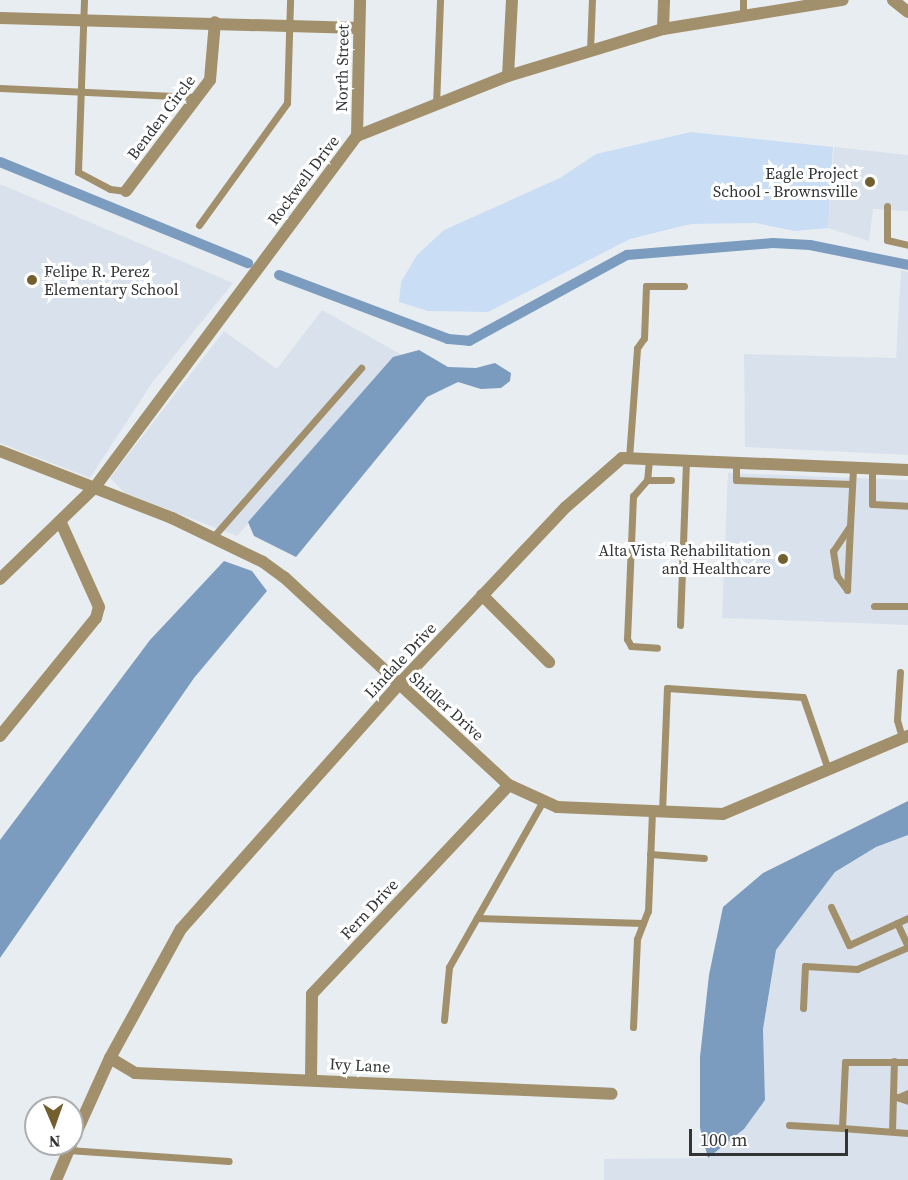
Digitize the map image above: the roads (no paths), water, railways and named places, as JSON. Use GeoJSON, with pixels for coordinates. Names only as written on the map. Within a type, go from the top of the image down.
{"type":"FeatureCollection","features":[{"type":"Feature","properties":{"kind":"street","name":"North Street"},"geometry":{"type":"LineString","coordinates":[[357,136],[360,0]]}},
{"type":"Feature","properties":{"kind":"street"},"geometry":{"type":"LineString","coordinates":[[508,76],[512,0]]}},
{"type":"Feature","properties":{"kind":"street"},"geometry":{"type":"LineString","coordinates":[[663,29],[664,0]]}},
{"type":"Feature","properties":{"kind":"street","name":"Rockwell Drive"},"geometry":{"type":"LineString","coordinates":[[0,579],[61,523],[95,487],[357,136],[508,76],[663,29],[843,0]]}},
{"type":"Feature","properties":{"kind":"street"},"geometry":{"type":"LineString","coordinates":[[892,0],[908,12]]}},
{"type":"Feature","properties":{"kind":"street"},"geometry":{"type":"LineString","coordinates":[[0,18],[215,22],[359,28]]}},
{"type":"Feature","properties":{"kind":"street","name":"Benden Circle"},"geometry":{"type":"LineString","coordinates":[[126,191],[210,80],[215,22]]}},
{"type":"Feature","properties":{"kind":"street","name":"Shidler Drive"},"geometry":{"type":"LineString","coordinates":[[0,451],[95,487],[213,537],[284,577],[509,785],[557,807],[723,814],[905,737]]}},
{"type":"Feature","properties":{"kind":"street","name":"Lindale Drive"},"geometry":{"type":"LineString","coordinates":[[84,1115],[110,1058],[181,929],[399,684],[566,507],[622,458],[629,458]]}},
{"type":"Feature","properties":{"kind":"street"},"geometry":{"type":"LineString","coordinates":[[629,458],[908,470]]}},
{"type":"Feature","properties":{"kind":"street"},"geometry":{"type":"LineString","coordinates":[[0,736],[96,618],[99,607],[61,523]]}},
{"type":"Feature","properties":{"kind":"street"},"geometry":{"type":"LineString","coordinates":[[482,596],[549,662]]}},
{"type":"Feature","properties":{"kind":"street","name":"Fern Drive"},"geometry":{"type":"LineString","coordinates":[[311,1078],[312,994],[509,785]]}},
{"type":"Feature","properties":{"kind":"street","name":"Ivy Lane"},"geometry":{"type":"LineString","coordinates":[[110,1058],[135,1073],[311,1078],[612,1094]]}},
{"type":"Feature","properties":{"kind":"street","name":"Lindale Drive"},"geometry":{"type":"LineString","coordinates":[[56,1180],[66,1156]]}},
{"type":"Feature","properties":{"kind":"lane"},"geometry":{"type":"LineString","coordinates":[[84,0],[78,172],[110,189],[126,191]]}},
{"type":"Feature","properties":{"kind":"lane"},"geometry":{"type":"LineString","coordinates":[[199,225],[286,104],[290,0]]}},
{"type":"Feature","properties":{"kind":"lane"},"geometry":{"type":"LineString","coordinates":[[436,105],[440,0]]}},
{"type":"Feature","properties":{"kind":"lane"},"geometry":{"type":"LineString","coordinates":[[590,51],[592,0]]}},
{"type":"Feature","properties":{"kind":"lane"},"geometry":{"type":"LineString","coordinates":[[743,0],[743,16]]}},
{"type":"Feature","properties":{"kind":"lane"},"geometry":{"type":"LineString","coordinates":[[0,88],[196,97]]}},
{"type":"Feature","properties":{"kind":"lane"},"geometry":{"type":"LineString","coordinates":[[887,206],[887,240],[908,245]]}},
{"type":"Feature","properties":{"kind":"lane"},"geometry":{"type":"LineString","coordinates":[[629,458],[637,348],[644,338],[646,286],[684,286]]}},
{"type":"Feature","properties":{"kind":"lane"},"geometry":{"type":"LineString","coordinates":[[213,537],[361,368]]}},
{"type":"Feature","properties":{"kind":"lane"},"geometry":{"type":"LineString","coordinates":[[649,459],[647,480],[633,496],[627,639],[631,646],[657,648]]}},
{"type":"Feature","properties":{"kind":"lane"},"geometry":{"type":"LineString","coordinates":[[680,625],[686,461]]}},
{"type":"Feature","properties":{"kind":"lane"},"geometry":{"type":"LineString","coordinates":[[736,463],[736,480],[852,484]]}},
{"type":"Feature","properties":{"kind":"lane"},"geometry":{"type":"LineString","coordinates":[[850,526],[833,551],[837,576],[847,590],[853,468]]}},
{"type":"Feature","properties":{"kind":"lane"},"geometry":{"type":"LineString","coordinates":[[872,469],[872,504],[908,506]]}},
{"type":"Feature","properties":{"kind":"lane"},"geometry":{"type":"LineString","coordinates":[[647,480],[671,480]]}},
{"type":"Feature","properties":{"kind":"lane"},"geometry":{"type":"LineString","coordinates":[[874,606],[908,606]]}},
{"type":"Feature","properties":{"kind":"lane"},"geometry":{"type":"LineString","coordinates":[[900,672],[897,720],[905,737]]}},
{"type":"Feature","properties":{"kind":"lane"},"geometry":{"type":"LineString","coordinates":[[633,1027],[637,939],[648,910],[650,854],[657,813],[667,688],[803,697],[828,770]]}},
{"type":"Feature","properties":{"kind":"lane"},"geometry":{"type":"LineString","coordinates":[[444,1020],[449,966],[543,801]]}},
{"type":"Feature","properties":{"kind":"lane"},"geometry":{"type":"LineString","coordinates":[[650,854],[704,858]]}},
{"type":"Feature","properties":{"kind":"lane"},"geometry":{"type":"LineString","coordinates":[[831,907],[849,945],[908,918]]}},
{"type":"Feature","properties":{"kind":"lane"},"geometry":{"type":"LineString","coordinates":[[477,918],[643,923]]}},
{"type":"Feature","properties":{"kind":"lane"},"geometry":{"type":"LineString","coordinates":[[803,1008],[805,966],[857,969],[908,947],[897,923]]}},
{"type":"Feature","properties":{"kind":"lane"},"geometry":{"type":"LineString","coordinates":[[892,1131],[896,1096],[894,1061]]}},
{"type":"Feature","properties":{"kind":"lane"},"geometry":{"type":"LineString","coordinates":[[842,1128],[845,1062],[908,1062]]}},
{"type":"Feature","properties":{"kind":"lane"},"geometry":{"type":"LineString","coordinates":[[896,1096],[908,1093]]}},
{"type":"Feature","properties":{"kind":"lane"},"geometry":{"type":"LineString","coordinates":[[896,1096],[908,1101]]}},
{"type":"Feature","properties":{"kind":"lane"},"geometry":{"type":"LineString","coordinates":[[789,1125],[908,1132]]}},
{"type":"Feature","properties":{"kind":"lane"},"geometry":{"type":"LineString","coordinates":[[84,1146],[229,1161]]}},
{"type":"Feature","properties":{"kind":"waterway"},"geometry":{"type":"LineString","coordinates":[[0,162],[248,263]]}},
{"type":"Feature","properties":{"kind":"waterway"},"geometry":{"type":"LineString","coordinates":[[279,275],[448,339],[469,341],[627,255],[773,243],[810,245],[908,265]]}},
{"type":"Feature","properties":{"kind":"place","name":"Eagle Project School - Brownsville"},"geometry":{"type":"Point","coordinates":[870,182]}},
{"type":"Feature","properties":{"kind":"place","name":"Felipe R. Perez Elementary School"},"geometry":{"type":"Point","coordinates":[32,280]}},
{"type":"Feature","properties":{"kind":"place","name":"Alta Vista Rehabilitation and Healthcare"},"geometry":{"type":"Point","coordinates":[783,559]}}]}
